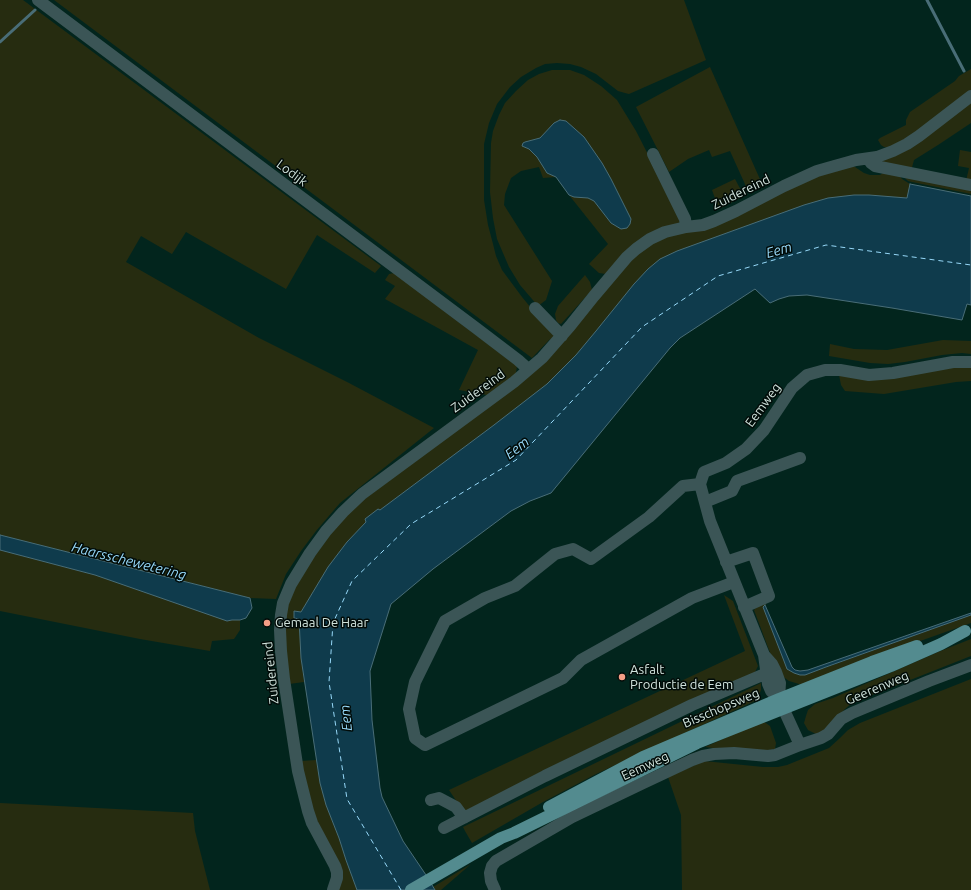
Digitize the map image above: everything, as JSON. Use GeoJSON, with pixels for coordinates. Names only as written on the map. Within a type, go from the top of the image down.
{"type":"FeatureCollection","features":[{"type":"Feature","properties":{"kind":"main road","name":"Bisschopsweg"},"geometry":{"type":"LineString","coordinates":[[411,890],[501,838],[511,828],[642,757],[781,704],[891,666],[941,644],[968,630]]}},
{"type":"Feature","properties":{"kind":"street","name":"Lodijk"},"geometry":{"type":"LineString","coordinates":[[38,0],[470,323],[528,369]]}},
{"type":"Feature","properties":{"kind":"street","name":"Zuidereind"},"geometry":{"type":"LineString","coordinates":[[333,890],[338,878],[337,872],[312,823],[298,771],[281,652],[281,615],[285,598],[291,584],[310,553],[326,531],[356,499],[514,382],[542,358],[627,257],[650,239],[659,234],[686,227],[703,225],[726,216],[810,174],[856,160],[877,157],[893,151],[907,144],[971,96]]}},
{"type":"Feature","properties":{"kind":"street"},"geometry":{"type":"LineString","coordinates":[[653,154],[685,219],[686,227]]}},
{"type":"Feature","properties":{"kind":"street"},"geometry":{"type":"LineString","coordinates":[[868,159],[875,166],[971,185]]}},
{"type":"Feature","properties":{"kind":"street"},"geometry":{"type":"LineString","coordinates":[[535,308],[562,336]]}},
{"type":"Feature","properties":{"kind":"street","name":"Eemweg"},"geometry":{"type":"LineString","coordinates":[[700,484],[704,472],[726,462],[746,449],[760,435],[792,388],[808,375],[825,370],[840,370],[869,375],[893,373],[953,362],[971,362]]}},
{"type":"Feature","properties":{"kind":"street"},"geometry":{"type":"LineString","coordinates":[[705,502],[732,490],[737,482],[800,458]]}},
{"type":"Feature","properties":{"kind":"street"},"geometry":{"type":"LineString","coordinates":[[734,582],[692,598],[581,660],[563,678],[425,745],[415,738],[409,709],[415,682],[445,621],[486,598],[515,586],[555,554],[572,549],[591,559],[649,517],[683,486],[700,484],[710,521],[764,655],[768,684],[771,691],[781,704],[800,745]]}},
{"type":"Feature","properties":{"kind":"street"},"geometry":{"type":"LineString","coordinates":[[726,562],[753,553],[769,596],[744,607]]}},
{"type":"Feature","properties":{"kind":"street"},"geometry":{"type":"LineString","coordinates":[[764,655],[772,664],[780,683],[781,704]]}},
{"type":"Feature","properties":{"kind":"street","name":"Geerenweg"},"geometry":{"type":"LineString","coordinates":[[800,745],[828,734],[841,719],[852,713],[929,680],[971,665]]}},
{"type":"Feature","properties":{"kind":"street"},"geometry":{"type":"LineString","coordinates":[[444,828],[545,776],[678,712],[766,673]]}},
{"type":"Feature","properties":{"kind":"street","name":"Eemweg"},"geometry":{"type":"LineString","coordinates":[[495,890],[491,881],[490,873],[492,866],[496,861],[572,817],[643,782],[703,756],[734,752],[768,756],[775,755],[800,745]]}},
{"type":"Feature","properties":{"kind":"street"},"geometry":{"type":"LineString","coordinates":[[431,800],[439,798],[456,807],[464,818]]}},
{"type":"Feature","properties":{"kind":"green space"},"geometry":{"type":"Polygon","coordinates":[[[0,0],[23,0],[381,266],[375,273],[317,235],[286,289],[186,232],[172,254],[141,236],[126,262],[259,338],[434,428],[340,503],[301,551],[286,574],[276,599],[250,598],[0,535],[0,0]]]}},
{"type":"Feature","properties":{"kind":"green space"},"geometry":{"type":"Polygon","coordinates":[[[54,0],[684,0],[706,60],[629,94],[618,91],[596,74],[581,67],[570,64],[545,64],[521,77],[510,87],[497,104],[489,123],[484,144],[484,200],[488,225],[496,256],[502,270],[555,337],[549,340],[532,358],[54,0]]]}},
{"type":"Feature","properties":{"kind":"green space"},"geometry":{"type":"Polygon","coordinates":[[[710,67],[763,186],[749,193],[730,151],[712,157],[709,150],[688,159],[669,172],[636,107],[710,67]]]}},
{"type":"Feature","properties":{"kind":"green space"},"geometry":{"type":"Polygon","coordinates":[[[971,69],[971,91],[907,140],[889,148],[881,145],[878,140],[880,138],[906,125],[906,120],[910,112],[971,69]]]}},
{"type":"Feature","properties":{"kind":"green space"},"geometry":{"type":"Polygon","coordinates":[[[552,70],[570,70],[584,75],[601,86],[617,100],[636,131],[679,215],[680,222],[606,274],[599,273],[589,264],[608,244],[569,195],[588,198],[594,201],[611,223],[621,229],[631,219],[611,179],[584,137],[544,135],[540,138],[525,142],[547,173],[556,177],[543,178],[539,167],[521,171],[511,178],[505,194],[504,205],[552,281],[546,300],[538,306],[520,285],[509,267],[497,239],[490,192],[491,143],[493,131],[505,103],[528,80],[539,74],[552,70]]]}},
{"type":"Feature","properties":{"kind":"green space"},"geometry":{"type":"Polygon","coordinates":[[[971,101],[971,123],[914,160],[911,171],[880,163],[971,101]]]}},
{"type":"Feature","properties":{"kind":"green space"},"geometry":{"type":"Polygon","coordinates":[[[960,150],[971,152],[971,182],[966,181],[969,168],[958,166],[960,150]]]}},
{"type":"Feature","properties":{"kind":"green space"},"geometry":{"type":"Polygon","coordinates":[[[852,166],[870,175],[880,175],[883,173],[898,174],[902,179],[910,184],[908,198],[854,195],[828,198],[804,205],[677,251],[648,269],[576,355],[547,384],[365,520],[367,521],[337,555],[301,612],[294,611],[294,618],[299,619],[304,682],[289,684],[285,632],[287,607],[300,576],[346,513],[513,387],[625,265],[652,243],[802,181],[852,166]]]}},
{"type":"Feature","properties":{"kind":"green space"},"geometry":{"type":"Polygon","coordinates":[[[903,176],[971,187],[971,194],[908,181],[903,176]]]}},
{"type":"Feature","properties":{"kind":"green space"},"geometry":{"type":"Polygon","coordinates":[[[735,179],[744,196],[719,209],[712,190],[735,179]]]}},
{"type":"Feature","properties":{"kind":"green space"},"geometry":{"type":"Polygon","coordinates":[[[394,273],[517,366],[516,373],[512,378],[487,395],[459,390],[478,350],[385,299],[395,286],[385,280],[389,274],[394,273]]]}},
{"type":"Feature","properties":{"kind":"green space"},"geometry":{"type":"Polygon","coordinates":[[[585,275],[590,282],[592,290],[561,324],[558,323],[555,314],[558,306],[585,275]]]}},
{"type":"Feature","properties":{"kind":"green space"},"geometry":{"type":"Polygon","coordinates":[[[943,340],[971,341],[971,354],[962,353],[942,355],[888,364],[870,363],[829,356],[830,344],[854,349],[887,350],[943,340]]]}},
{"type":"Feature","properties":{"kind":"green space"},"geometry":{"type":"Polygon","coordinates":[[[947,367],[971,368],[971,381],[956,382],[884,394],[845,391],[841,385],[839,375],[947,367]]]}},
{"type":"Feature","properties":{"kind":"green space"},"geometry":{"type":"Polygon","coordinates":[[[0,550],[95,575],[158,597],[232,620],[240,620],[240,630],[234,639],[212,641],[210,651],[140,639],[0,611],[0,550]]]}},
{"type":"Feature","properties":{"kind":"green space"},"geometry":{"type":"Polygon","coordinates":[[[724,595],[733,601],[758,666],[754,674],[465,814],[449,790],[745,651],[724,595]]]}},
{"type":"Feature","properties":{"kind":"green space"},"geometry":{"type":"Polygon","coordinates":[[[765,602],[787,669],[796,674],[805,675],[971,615],[971,623],[805,684],[799,684],[789,681],[782,676],[772,658],[754,610],[759,604],[765,602]]]}},
{"type":"Feature","properties":{"kind":"green space"},"geometry":{"type":"Polygon","coordinates":[[[971,639],[971,656],[852,703],[824,733],[816,734],[808,730],[804,723],[808,710],[815,704],[833,698],[971,639]]]}},
{"type":"Feature","properties":{"kind":"green space"},"geometry":{"type":"Polygon","coordinates":[[[971,679],[971,890],[682,890],[681,815],[668,777],[704,761],[763,767],[778,767],[787,765],[829,748],[848,730],[860,723],[971,679]]]}},
{"type":"Feature","properties":{"kind":"green space"},"geometry":{"type":"Polygon","coordinates":[[[761,683],[761,690],[757,700],[596,774],[543,802],[472,843],[463,827],[761,683]]]}},
{"type":"Feature","properties":{"kind":"green space"},"geometry":{"type":"Polygon","coordinates":[[[763,721],[770,726],[776,743],[775,749],[755,753],[705,747],[763,721]]]}},
{"type":"Feature","properties":{"kind":"green space"},"geometry":{"type":"Polygon","coordinates":[[[316,760],[326,805],[357,890],[338,890],[316,821],[301,761],[316,760]]]}},
{"type":"Feature","properties":{"kind":"green space"},"geometry":{"type":"Polygon","coordinates":[[[0,803],[193,813],[195,831],[210,890],[0,890],[0,803]]]}},
{"type":"Feature","properties":{"kind":"green space"},"geometry":{"type":"Polygon","coordinates":[[[471,864],[441,890],[435,890],[433,887],[471,864]]]}},
{"type":"Feature","properties":{"kind":"water"},"geometry":{"type":"Polygon","coordinates":[[[560,120],[566,121],[584,137],[602,163],[631,219],[627,228],[621,229],[611,223],[594,201],[588,198],[569,195],[556,177],[547,173],[537,157],[529,149],[522,146],[525,142],[540,138],[554,123],[560,120]]]}},
{"type":"Feature","properties":{"kind":"water","name":"Eem"},"geometry":{"type":"Polygon","coordinates":[[[910,184],[971,196],[971,305],[967,304],[962,320],[807,295],[789,296],[770,303],[755,289],[680,338],[670,348],[551,493],[530,501],[511,511],[433,569],[391,604],[370,671],[372,720],[380,788],[382,797],[403,841],[435,890],[357,890],[326,805],[320,783],[301,658],[299,619],[294,618],[294,611],[301,612],[328,567],[347,542],[366,522],[365,519],[378,509],[380,510],[547,384],[576,355],[634,284],[660,259],[677,251],[804,205],[828,198],[869,195],[907,198],[910,184]]]}},
{"type":"Feature","properties":{"kind":"water"},"geometry":{"type":"Polygon","coordinates":[[[0,535],[250,598],[252,608],[246,618],[227,621],[95,575],[0,550],[0,535]]]}},
{"type":"Feature","properties":{"kind":"water"},"geometry":{"type":"Polygon","coordinates":[[[765,605],[792,667],[795,670],[800,671],[808,670],[971,613],[971,615],[805,675],[800,675],[787,669],[763,607],[765,605]]]}},
{"type":"Feature","properties":{"kind":"waterway"},"geometry":{"type":"LineString","coordinates":[[927,0],[964,71]]}},
{"type":"Feature","properties":{"kind":"waterway"},"geometry":{"type":"LineString","coordinates":[[0,42],[35,10]]}},
{"type":"Feature","properties":{"kind":"ferry route"},"geometry":{"type":"LineString","coordinates":[[401,890],[347,799],[329,682],[333,623],[352,581],[411,524],[516,460],[642,327],[718,276],[826,245],[971,265]]}},
{"type":"Feature","properties":{"kind":"place","name":"Gemaal De Haar"},"geometry":{"type":"Point","coordinates":[267,623]}},
{"type":"Feature","properties":{"kind":"place","name":"Asfalt Productie de Eem"},"geometry":{"type":"Point","coordinates":[622,677]}},
{"type":"Feature","properties":{"kind":"water label","name":"Haarsschewetering"},"geometry":{"type":"Point","coordinates":[129,561]}}]}
